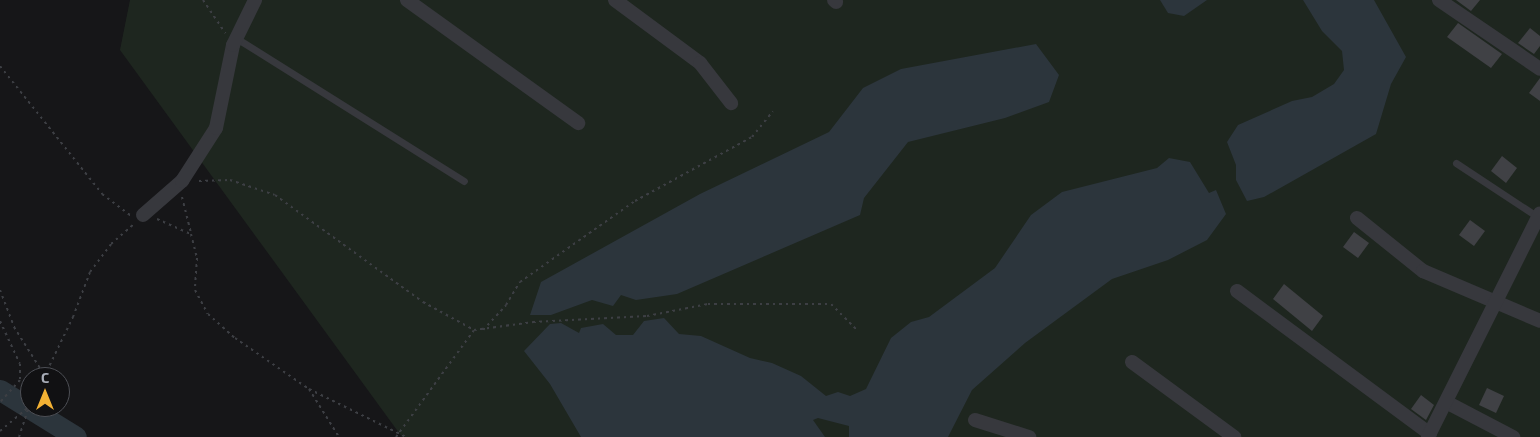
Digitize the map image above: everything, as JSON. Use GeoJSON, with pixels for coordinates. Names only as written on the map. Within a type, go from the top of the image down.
{"type":"FeatureCollection","features":[{"type":"Feature","properties":{"kind":"street"},"geometry":{"type":"LineString","coordinates":[[143,216],[179,184],[216,128],[235,42],[255,0]]}},
{"type":"Feature","properties":{"kind":"street"},"geometry":{"type":"LineString","coordinates":[[407,0],[578,123]]}},
{"type":"Feature","properties":{"kind":"street"},"geometry":{"type":"LineString","coordinates":[[615,0],[700,63],[731,103]]}},
{"type":"Feature","properties":{"kind":"street"},"geometry":{"type":"LineString","coordinates":[[1439,0],[1540,68]]}},
{"type":"Feature","properties":{"kind":"street"},"geometry":{"type":"LineString","coordinates":[[1237,291],[1429,435],[1539,215]]}},
{"type":"Feature","properties":{"kind":"street"},"geometry":{"type":"LineString","coordinates":[[1357,218],[1423,271],[1540,320]]}},
{"type":"Feature","properties":{"kind":"street"},"geometry":{"type":"LineString","coordinates":[[1132,362],[1234,437]]}},
{"type":"Feature","properties":{"kind":"street"},"geometry":{"type":"LineString","coordinates":[[1446,402],[1513,437]]}},
{"type":"Feature","properties":{"kind":"street"},"geometry":{"type":"LineString","coordinates":[[975,420],[1029,437]]}},
{"type":"Feature","properties":{"kind":"lane"},"geometry":{"type":"LineString","coordinates":[[235,42],[464,181]]}},
{"type":"Feature","properties":{"kind":"lane"},"geometry":{"type":"LineString","coordinates":[[1456,163],[1539,215]]}},
{"type":"Feature","properties":{"kind":"path"},"geometry":{"type":"LineString","coordinates":[[203,0],[235,42]]}},
{"type":"Feature","properties":{"kind":"path"},"geometry":{"type":"LineString","coordinates":[[0,66],[102,194],[137,220],[111,244],[90,272],[73,317],[49,367]]}},
{"type":"Feature","properties":{"kind":"path"},"geometry":{"type":"LineString","coordinates":[[483,330],[506,305],[520,282],[635,201],[752,136],[773,111]]}},
{"type":"Feature","properties":{"kind":"path"},"geometry":{"type":"LineString","coordinates":[[406,437],[309,389],[235,338],[208,314],[195,290],[197,258],[179,184],[230,180],[275,195],[423,302],[474,330],[534,322],[647,316],[708,304],[831,304],[858,331]]}},
{"type":"Feature","properties":{"kind":"path"},"geometry":{"type":"LineString","coordinates":[[143,216],[167,222],[192,234]]}},
{"type":"Feature","properties":{"kind":"path"},"geometry":{"type":"LineString","coordinates":[[0,290],[14,327],[38,367]]}},
{"type":"Feature","properties":{"kind":"path"},"geometry":{"type":"LineString","coordinates":[[0,321],[20,364],[20,380],[0,402]]}},
{"type":"Feature","properties":{"kind":"path"},"geometry":{"type":"LineString","coordinates":[[396,437],[474,330]]}},
{"type":"Feature","properties":{"kind":"path"},"geometry":{"type":"LineString","coordinates":[[309,389],[339,437]]}},
{"type":"Feature","properties":{"kind":"path"},"geometry":{"type":"LineString","coordinates":[[0,431],[20,415]]}},
{"type":"Feature","properties":{"kind":"path"},"geometry":{"type":"LineString","coordinates":[[19,437],[26,417]]}},
{"type":"Feature","properties":{"kind":"shaded area"},"geometry":{"type":"Polygon","coordinates":[[[130,0],[1540,0],[1540,437],[402,437],[120,50],[130,0]]]}},
{"type":"Feature","properties":{"kind":"shaded area"},"geometry":{"type":"Polygon","coordinates":[[[1160,0],[1207,0],[1184,16],[1168,13],[1160,0]]]}},
{"type":"Feature","properties":{"kind":"shaded area"},"geometry":{"type":"Polygon","coordinates":[[[1303,0],[1374,0],[1406,57],[1391,84],[1376,134],[1264,197],[1247,201],[1236,180],[1236,165],[1227,142],[1238,125],[1292,101],[1312,97],[1334,84],[1344,70],[1342,51],[1322,31],[1303,0]]]}},
{"type":"Feature","properties":{"kind":"shaded area"},"geometry":{"type":"Polygon","coordinates":[[[1036,44],[1059,75],[1049,102],[1005,118],[908,142],[864,198],[860,215],[677,294],[636,300],[621,295],[613,306],[592,300],[551,315],[530,315],[541,282],[700,194],[829,132],[863,88],[901,69],[1036,44]]]}},
{"type":"Feature","properties":{"kind":"shaded area"},"geometry":{"type":"Polygon","coordinates":[[[1169,158],[1190,162],[1209,193],[1216,190],[1226,214],[1207,240],[1168,260],[1112,279],[1025,343],[972,390],[948,437],[849,437],[849,426],[818,418],[813,420],[825,437],[581,437],[550,384],[524,351],[550,324],[561,323],[579,333],[581,328],[603,324],[616,335],[633,335],[644,321],[664,318],[679,334],[701,336],[750,358],[772,363],[801,376],[826,396],[838,392],[850,396],[866,389],[891,338],[911,322],[929,317],[995,268],[1031,215],[1062,192],[1157,168],[1169,158]]]}},
{"type":"Feature","properties":{"kind":"building"},"geometry":{"type":"Polygon","coordinates":[[[1456,0],[1480,0],[1471,11],[1456,0]]]}},
{"type":"Feature","properties":{"kind":"building"},"geometry":{"type":"Polygon","coordinates":[[[1458,23],[1502,54],[1491,68],[1447,37],[1458,23]]]}},
{"type":"Feature","properties":{"kind":"building"},"geometry":{"type":"Polygon","coordinates":[[[1530,28],[1540,36],[1540,46],[1534,54],[1518,43],[1530,28]]]}},
{"type":"Feature","properties":{"kind":"building"},"geometry":{"type":"Polygon","coordinates":[[[1540,78],[1540,101],[1529,93],[1540,78]]]}},
{"type":"Feature","properties":{"kind":"building"},"geometry":{"type":"Polygon","coordinates":[[[1502,156],[1517,168],[1506,183],[1491,171],[1502,156]]]}},
{"type":"Feature","properties":{"kind":"building"},"geometry":{"type":"Polygon","coordinates":[[[1470,220],[1485,231],[1474,246],[1459,235],[1470,220]]]}},
{"type":"Feature","properties":{"kind":"building"},"geometry":{"type":"Polygon","coordinates":[[[1354,232],[1369,243],[1358,258],[1343,247],[1354,232]]]}},
{"type":"Feature","properties":{"kind":"building"},"geometry":{"type":"Polygon","coordinates":[[[1284,284],[1323,316],[1312,331],[1273,299],[1284,284]]]}},
{"type":"Feature","properties":{"kind":"building"},"geometry":{"type":"Polygon","coordinates":[[[1487,388],[1504,396],[1496,413],[1479,405],[1487,388]]]}},
{"type":"Feature","properties":{"kind":"building"},"geometry":{"type":"Polygon","coordinates":[[[1421,395],[1434,405],[1426,420],[1411,409],[1421,395]]]}},
{"type":"Feature","properties":{"kind":"waterway"},"geometry":{"type":"LineString","coordinates":[[0,390],[76,437]]}}]}
